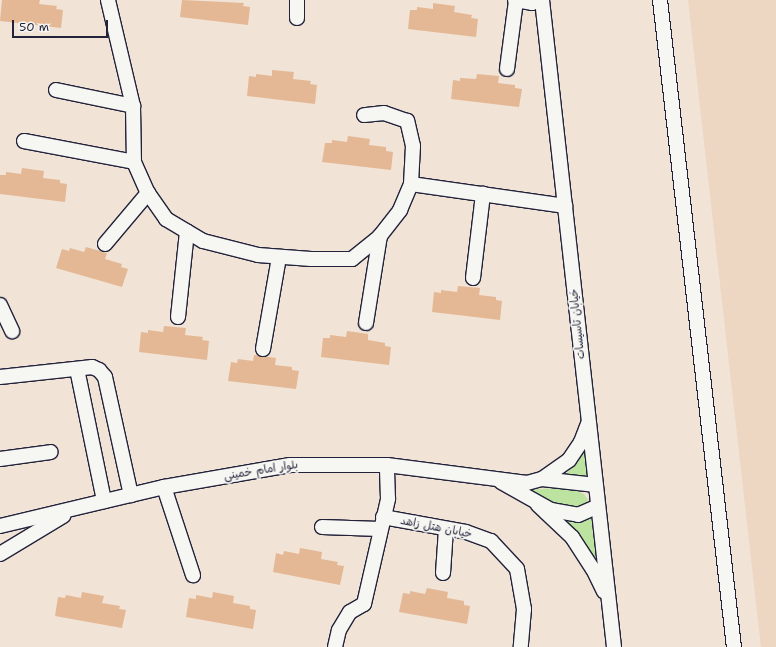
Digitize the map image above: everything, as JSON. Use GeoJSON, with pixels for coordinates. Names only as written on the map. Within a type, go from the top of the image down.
{"type":"FeatureCollection","features":[{"type":"Feature","properties":{"kind":"street"},"geometry":{"type":"LineString","coordinates":[[108,0],[133,106],[134,162],[148,193],[166,219],[203,241],[258,255],[279,257],[352,258],[380,236],[400,210],[411,184],[413,146],[407,121],[384,113],[364,115]]}},
{"type":"Feature","properties":{"kind":"street"},"geometry":{"type":"LineString","coordinates":[[297,0],[297,18]]}},
{"type":"Feature","properties":{"kind":"street"},"geometry":{"type":"LineString","coordinates":[[507,69],[516,0],[532,3],[540,0]]}},
{"type":"Feature","properties":{"kind":"street","name":"خیابان تاسیسات"},"geometry":{"type":"LineString","coordinates":[[540,0],[565,206],[614,647]]}},
{"type":"Feature","properties":{"kind":"street"},"geometry":{"type":"LineString","coordinates":[[660,0],[734,647]]}},
{"type":"Feature","properties":{"kind":"street"},"geometry":{"type":"LineString","coordinates":[[56,90],[133,106]]}},
{"type":"Feature","properties":{"kind":"street"},"geometry":{"type":"LineString","coordinates":[[24,141],[134,162]]}},
{"type":"Feature","properties":{"kind":"street"},"geometry":{"type":"LineString","coordinates":[[411,184],[565,206]]}},
{"type":"Feature","properties":{"kind":"street"},"geometry":{"type":"LineString","coordinates":[[105,244],[148,193]]}},
{"type":"Feature","properties":{"kind":"street"},"geometry":{"type":"LineString","coordinates":[[473,278],[483,194]]}},
{"type":"Feature","properties":{"kind":"street"},"geometry":{"type":"LineString","coordinates":[[178,317],[186,231]]}},
{"type":"Feature","properties":{"kind":"street"},"geometry":{"type":"LineString","coordinates":[[366,323],[380,236]]}},
{"type":"Feature","properties":{"kind":"street"},"geometry":{"type":"LineString","coordinates":[[263,349],[279,257]]}},
{"type":"Feature","properties":{"kind":"street"},"geometry":{"type":"LineString","coordinates":[[0,305],[12,331]]}},
{"type":"Feature","properties":{"kind":"street"},"geometry":{"type":"LineString","coordinates":[[0,377],[92,367],[99,370],[105,377],[131,495]]}},
{"type":"Feature","properties":{"kind":"street"},"geometry":{"type":"LineString","coordinates":[[77,369],[104,501]]}},
{"type":"Feature","properties":{"kind":"street"},"geometry":{"type":"LineString","coordinates":[[542,479],[569,460],[581,442],[589,421]]}},
{"type":"Feature","properties":{"kind":"street"},"geometry":{"type":"LineString","coordinates":[[0,459],[51,452]]}},
{"type":"Feature","properties":{"kind":"street","name":"بلوار امام خمینی"},"geometry":{"type":"LineString","coordinates":[[0,526],[164,488],[290,465],[387,465],[499,481],[527,483],[542,479]]}},
{"type":"Feature","properties":{"kind":"street"},"geometry":{"type":"LineString","coordinates":[[335,647],[339,630],[350,612],[364,604],[388,499],[387,465]]}},
{"type":"Feature","properties":{"kind":"street"},"geometry":{"type":"LineString","coordinates":[[542,479],[596,485]]}},
{"type":"Feature","properties":{"kind":"street"},"geometry":{"type":"LineString","coordinates":[[499,481],[538,505],[550,510],[578,515],[598,506]]}},
{"type":"Feature","properties":{"kind":"street"},"geometry":{"type":"LineString","coordinates":[[164,488],[193,575]]}},
{"type":"Feature","properties":{"kind":"street"},"geometry":{"type":"LineString","coordinates":[[538,505],[572,537],[601,584],[610,609]]}},
{"type":"Feature","properties":{"kind":"street","name":"بلوار امام خمینی"},"geometry":{"type":"LineString","coordinates":[[0,554],[73,510]]}},
{"type":"Feature","properties":{"kind":"street","name":"خیابان هتل زاهد"},"geometry":{"type":"LineString","coordinates":[[322,527],[382,523],[446,529],[491,541],[517,569],[524,609],[521,647]]}},
{"type":"Feature","properties":{"kind":"street"},"geometry":{"type":"LineString","coordinates":[[443,573],[446,529]]}},
{"type":"Feature","properties":{"kind":"shaded area"},"geometry":{"type":"Polygon","coordinates":[[[688,0],[776,0],[776,647],[761,647],[688,0]]]}},
{"type":"Feature","properties":{"kind":"green space"},"geometry":{"type":"Polygon","coordinates":[[[584,442],[589,479],[564,477],[581,456],[584,442]]]}},
{"type":"Feature","properties":{"kind":"green space"},"geometry":{"type":"Polygon","coordinates":[[[566,487],[584,494],[588,500],[586,506],[566,509],[516,491],[566,487]]]}},
{"type":"Feature","properties":{"kind":"green space"},"geometry":{"type":"Polygon","coordinates":[[[591,515],[599,572],[558,517],[591,515]]]}},
{"type":"Feature","properties":{"kind":"building"},"geometry":{"type":"Polygon","coordinates":[[[2,0],[40,0],[39,4],[57,6],[56,9],[63,10],[61,28],[0,21],[2,0]]]}},
{"type":"Feature","properties":{"kind":"building"},"geometry":{"type":"Polygon","coordinates":[[[182,0],[244,3],[243,6],[250,7],[248,25],[180,17],[182,0]]]}},
{"type":"Feature","properties":{"kind":"building"},"geometry":{"type":"Polygon","coordinates":[[[433,3],[455,6],[454,12],[472,15],[471,18],[478,19],[476,37],[408,29],[410,10],[417,10],[417,7],[433,9],[433,3]]]}},
{"type":"Feature","properties":{"kind":"building"},"geometry":{"type":"Polygon","coordinates":[[[272,70],[294,72],[293,79],[311,81],[310,84],[317,85],[315,104],[247,96],[249,76],[256,77],[256,74],[272,76],[272,70]]]}},
{"type":"Feature","properties":{"kind":"building"},"geometry":{"type":"Polygon","coordinates":[[[477,74],[499,76],[498,83],[515,85],[515,88],[522,89],[519,107],[451,99],[453,80],[460,81],[460,78],[476,79],[477,74]]]}},
{"type":"Feature","properties":{"kind":"building"},"geometry":{"type":"Polygon","coordinates":[[[348,136],[370,139],[369,145],[386,147],[386,151],[393,152],[391,170],[322,162],[325,143],[332,143],[332,140],[347,142],[348,136]]]}},
{"type":"Feature","properties":{"kind":"building"},"geometry":{"type":"Polygon","coordinates":[[[22,168],[44,171],[43,178],[60,180],[60,183],[67,184],[65,202],[0,194],[0,175],[6,175],[6,172],[21,174],[22,168]]]}},
{"type":"Feature","properties":{"kind":"building"},"geometry":{"type":"Polygon","coordinates":[[[86,247],[107,253],[105,259],[122,264],[121,267],[128,269],[122,287],[56,268],[62,249],[69,251],[70,248],[84,252],[86,247]]]}},
{"type":"Feature","properties":{"kind":"building"},"geometry":{"type":"Polygon","coordinates":[[[458,286],[480,288],[479,295],[496,297],[496,300],[502,301],[500,320],[432,312],[434,292],[441,293],[441,290],[457,292],[458,286]]]}},
{"type":"Feature","properties":{"kind":"building"},"geometry":{"type":"Polygon","coordinates":[[[164,326],[186,328],[185,335],[203,337],[202,340],[209,341],[207,360],[139,352],[141,332],[148,333],[148,330],[163,332],[164,326]]]}},
{"type":"Feature","properties":{"kind":"building"},"geometry":{"type":"Polygon","coordinates":[[[347,331],[368,334],[368,340],[385,343],[385,346],[391,347],[389,365],[321,357],[323,338],[330,338],[330,335],[346,337],[347,331]]]}},
{"type":"Feature","properties":{"kind":"building"},"geometry":{"type":"Polygon","coordinates":[[[254,355],[276,358],[275,365],[292,367],[292,370],[299,371],[296,389],[228,381],[231,362],[237,363],[238,359],[253,361],[254,355]]]}},
{"type":"Feature","properties":{"kind":"building"},"geometry":{"type":"Polygon","coordinates":[[[300,548],[322,552],[321,559],[338,562],[337,565],[344,566],[340,585],[273,572],[276,553],[283,555],[284,551],[299,554],[300,548]]]}},
{"type":"Feature","properties":{"kind":"building"},"geometry":{"type":"Polygon","coordinates":[[[427,588],[448,592],[447,598],[464,601],[464,605],[470,606],[467,624],[399,612],[403,593],[410,594],[410,591],[425,594],[427,588]]]}},
{"type":"Feature","properties":{"kind":"building"},"geometry":{"type":"Polygon","coordinates":[[[82,592],[104,596],[102,603],[120,606],[119,609],[126,610],[122,628],[55,616],[58,597],[65,598],[66,595],[81,598],[82,592]]]}},
{"type":"Feature","properties":{"kind":"building"},"geometry":{"type":"Polygon","coordinates":[[[213,592],[234,596],[233,603],[250,606],[250,609],[256,610],[253,629],[186,617],[189,598],[196,599],[196,595],[212,598],[213,592]]]}}]}
